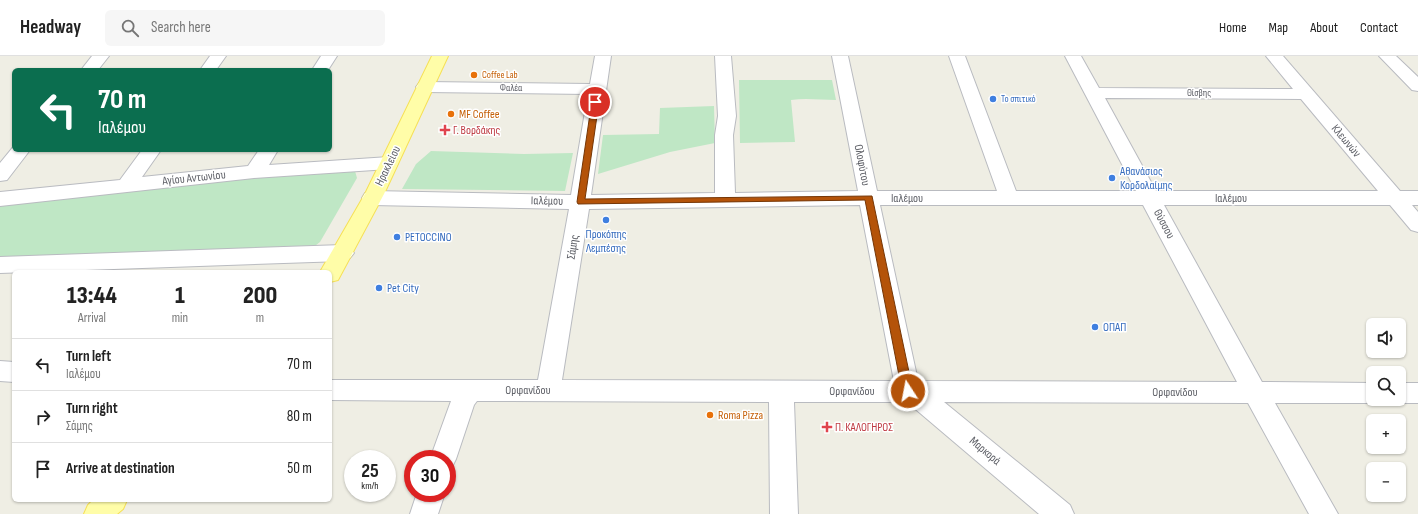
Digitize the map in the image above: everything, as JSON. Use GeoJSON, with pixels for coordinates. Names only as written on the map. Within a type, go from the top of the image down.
{"type":"FeatureCollection","features":[{"type":"Feature","properties":{"kind":"main road","name":"Ηρακλείου"},"geometry":{"type":"LineString","coordinates":[[332,271],[372,198],[440,56]]}},
{"type":"Feature","properties":{"kind":"main road"},"geometry":{"type":"LineString","coordinates":[[98,514],[111,502]]}},
{"type":"Feature","properties":{"kind":"street"},"geometry":{"type":"LineString","coordinates":[[91,68],[101,56]]}},
{"type":"Feature","properties":{"kind":"street"},"geometry":{"type":"LineString","coordinates":[[209,68],[218,56]]}},
{"type":"Feature","properties":{"kind":"street"},"geometry":{"type":"LineString","coordinates":[[321,68],[329,56]]}},
{"type":"Feature","properties":{"kind":"street","name":"Σάμης"},"geometry":{"type":"LineString","coordinates":[[548,390],[581,202],[603,56]]}},
{"type":"Feature","properties":{"kind":"street"},"geometry":{"type":"LineString","coordinates":[[723,56],[727,116],[724,135],[725,201]]}},
{"type":"Feature","properties":{"kind":"street","name":"Ολοφύτου"},"geometry":{"type":"LineString","coordinates":[[840,56],[908,391]]}},
{"type":"Feature","properties":{"kind":"street"},"geometry":{"type":"LineString","coordinates":[[957,56],[1009,198]]}},
{"type":"Feature","properties":{"kind":"street","name":"Θύσσου"},"geometry":{"type":"LineString","coordinates":[[1073,56],[1255,392],[1324,514]]}},
{"type":"Feature","properties":{"kind":"street","name":"Κλεωνών"},"geometry":{"type":"LineString","coordinates":[[1274,56],[1418,225]]}},
{"type":"Feature","properties":{"kind":"street"},"geometry":{"type":"LineString","coordinates":[[1387,56],[1418,86]]}},
{"type":"Feature","properties":{"kind":"street","name":"Φαλέα"},"geometry":{"type":"LineString","coordinates":[[425,87],[597,88]]}},
{"type":"Feature","properties":{"kind":"street","name":"Θίσβης"},"geometry":{"type":"LineString","coordinates":[[1093,93],[1306,94]]}},
{"type":"Feature","properties":{"kind":"street"},"geometry":{"type":"LineString","coordinates":[[0,175],[19,152]]}},
{"type":"Feature","properties":{"kind":"street"},"geometry":{"type":"LineString","coordinates":[[126,186],[151,152]]}},
{"type":"Feature","properties":{"kind":"street"},"geometry":{"type":"LineString","coordinates":[[254,172],[267,152]]}},
{"type":"Feature","properties":{"kind":"street","name":"Αγίου Αντωνίου"},"geometry":{"type":"LineString","coordinates":[[0,199],[254,172],[389,163]]}},
{"type":"Feature","properties":{"kind":"street","name":"Ιαλέμου"},"geometry":{"type":"LineString","coordinates":[[372,198],[581,202],[869,198],[1418,198]]}},
{"type":"Feature","properties":{"kind":"street"},"geometry":{"type":"LineString","coordinates":[[0,265],[343,253]]}},
{"type":"Feature","properties":{"kind":"street"},"geometry":{"type":"LineString","coordinates":[[0,371],[12,372]]}},
{"type":"Feature","properties":{"kind":"street","name":"Ορφανίδου"},"geometry":{"type":"LineString","coordinates":[[332,390],[1366,393]]}},
{"type":"Feature","properties":{"kind":"street"},"geometry":{"type":"LineString","coordinates":[[446,450],[463,400],[471,390]]}},
{"type":"Feature","properties":{"kind":"street"},"geometry":{"type":"LineString","coordinates":[[781,391],[784,514]]}},
{"type":"Feature","properties":{"kind":"street","name":"Μαρκορά"},"geometry":{"type":"LineString","coordinates":[[908,391],[918,396],[1060,514]]}},
{"type":"Feature","properties":{"kind":"street"},"geometry":{"type":"LineString","coordinates":[[1406,393],[1418,393]]}},
{"type":"Feature","properties":{"kind":"street"},"geometry":{"type":"LineString","coordinates":[[424,514],[428,502]]}},
{"type":"Feature","properties":{"kind":"green space"},"geometry":{"type":"Polygon","coordinates":[[[739,80],[832,80],[836,100],[791,100],[795,142],[740,143],[739,80]]]}},
{"type":"Feature","properties":{"kind":"green space"},"geometry":{"type":"Polygon","coordinates":[[[714,106],[715,143],[670,152],[598,174],[603,135],[659,134],[660,108],[714,106]]]}},
{"type":"Feature","properties":{"kind":"green space"},"geometry":{"type":"Polygon","coordinates":[[[431,151],[524,154],[573,153],[565,191],[402,189],[416,164],[431,151]]]}},
{"type":"Feature","properties":{"kind":"green space"},"geometry":{"type":"Polygon","coordinates":[[[345,169],[355,171],[357,178],[320,242],[302,256],[0,270],[0,204],[345,169]]]}},
{"type":"Feature","properties":{"kind":"place","name":"Coffee Lab"},"geometry":{"type":"Point","coordinates":[474,75]}},
{"type":"Feature","properties":{"kind":"place","name":"Το σπιτικό"},"geometry":{"type":"Point","coordinates":[993,99]}},
{"type":"Feature","properties":{"kind":"place","name":"MF Coffee"},"geometry":{"type":"Point","coordinates":[451,114]}},
{"type":"Feature","properties":{"kind":"place","name":"Γ. Βορδάκης"},"geometry":{"type":"Point","coordinates":[445,130]}},
{"type":"Feature","properties":{"kind":"place","name":"Αθανάσιος Κορδολαίμης"},"geometry":{"type":"Point","coordinates":[1112,178]}},
{"type":"Feature","properties":{"kind":"place","name":"Προκόπης Λεμπέσης"},"geometry":{"type":"Point","coordinates":[606,220]}},
{"type":"Feature","properties":{"kind":"place","name":"PETOCCINO"},"geometry":{"type":"Point","coordinates":[397,237]}},
{"type":"Feature","properties":{"kind":"place","name":"Pet City"},"geometry":{"type":"Point","coordinates":[379,288]}},
{"type":"Feature","properties":{"kind":"place","name":"ΟΠΑΠ"},"geometry":{"type":"Point","coordinates":[1095,327]}},
{"type":"Feature","properties":{"kind":"place","name":"Roma Pizza"},"geometry":{"type":"Point","coordinates":[710,415]}},
{"type":"Feature","properties":{"kind":"place","name":"Π. ΚΑΛΟΓΗΡΟΣ"},"geometry":{"type":"Point","coordinates":[827,427]}},
{"type":"Feature","properties":{"kind":"route"},"geometry":{"type":"LineString","coordinates":[[595,102],[581,202],[869,198],[908,391]]}}]}
